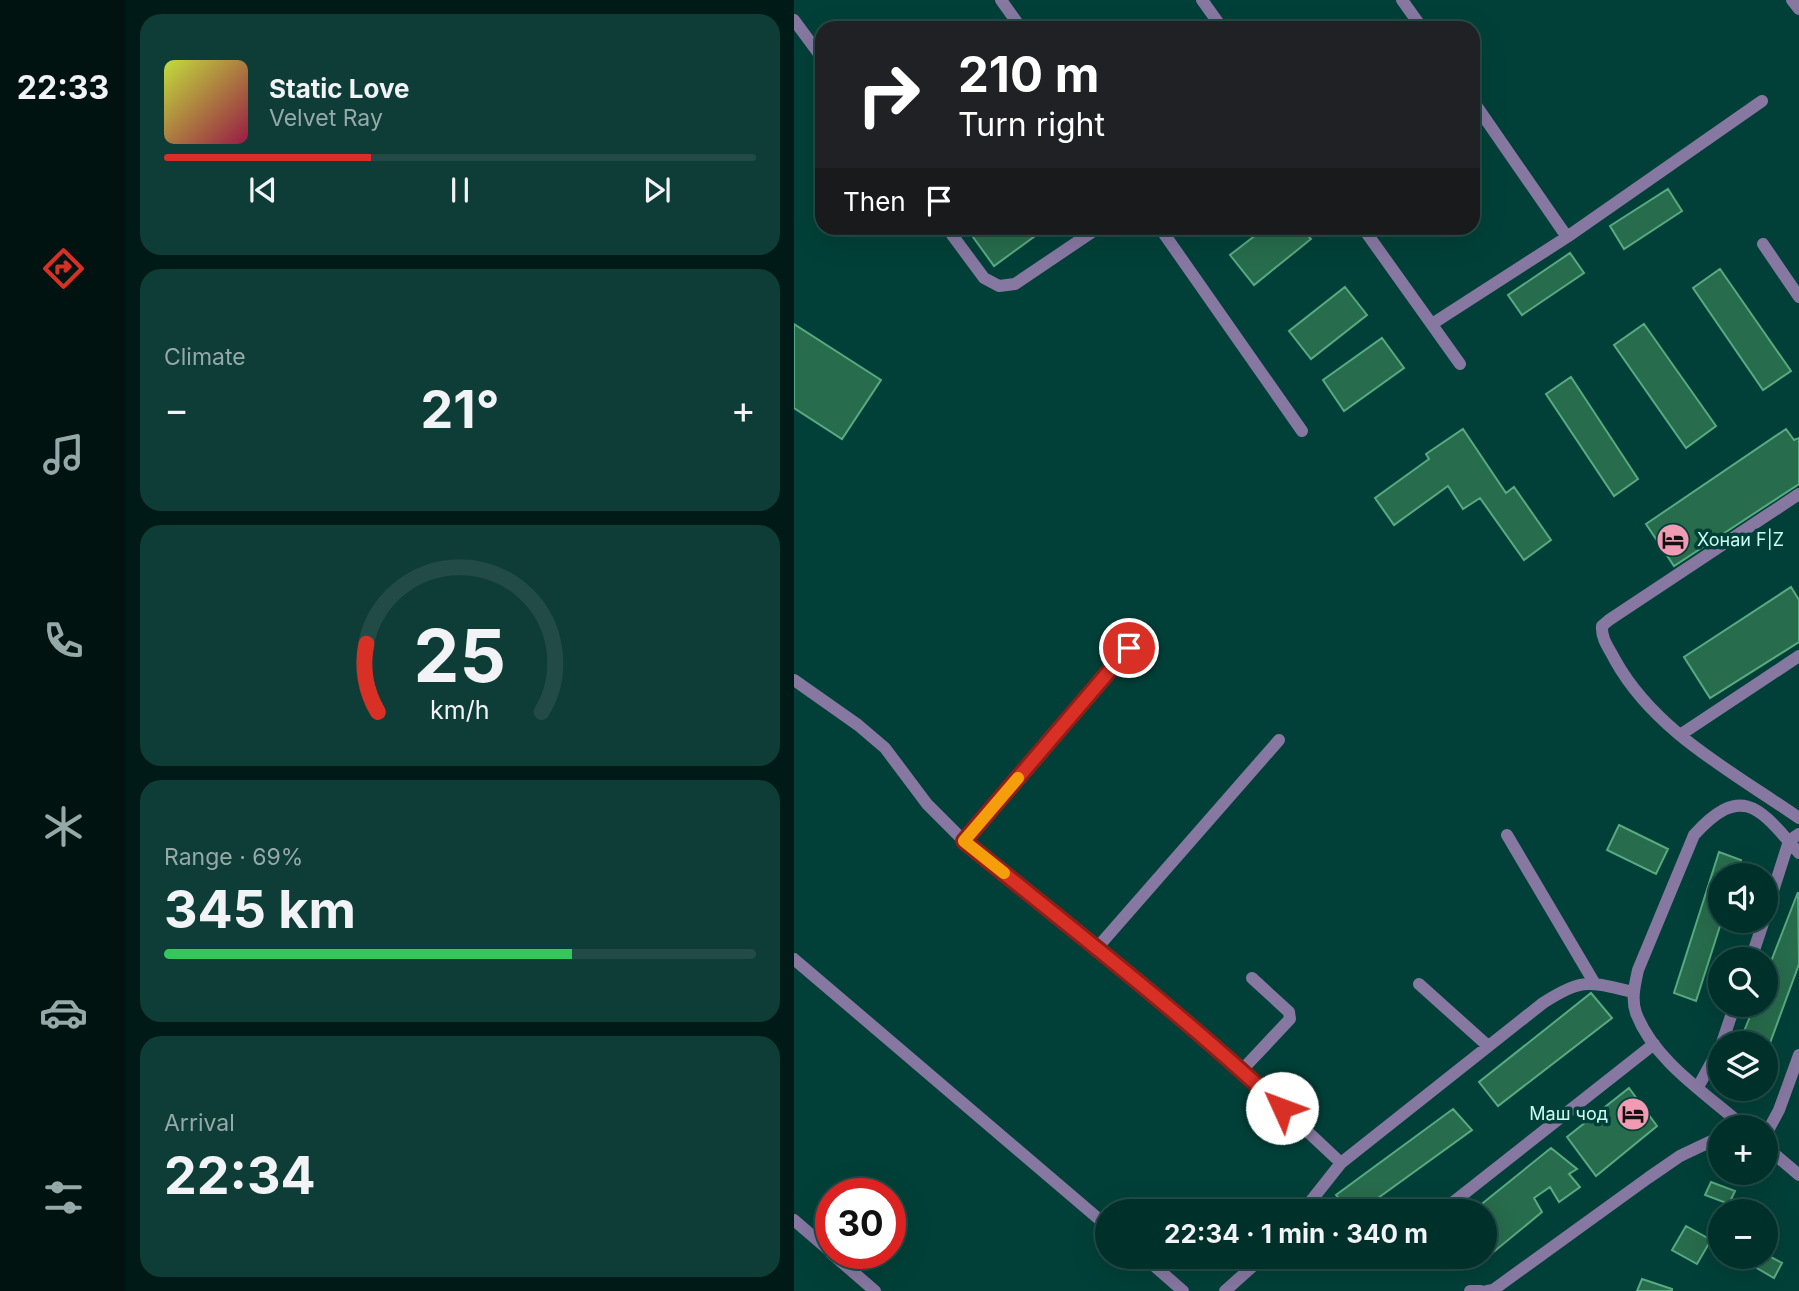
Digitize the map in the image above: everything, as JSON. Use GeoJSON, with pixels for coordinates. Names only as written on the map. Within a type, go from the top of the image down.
{"type":"FeatureCollection","features":[{"type":"Feature","properties":{"kind":"street"},"geometry":{"type":"LineString","coordinates":[[1001,0],[1016,21]]}},
{"type":"Feature","properties":{"kind":"street"},"geometry":{"type":"LineString","coordinates":[[1202,0],[1217,21]]}},
{"type":"Feature","properties":{"kind":"street"},"geometry":{"type":"LineString","coordinates":[[1402,0],[1417,21]]}},
{"type":"Feature","properties":{"kind":"street"},"geometry":{"type":"LineString","coordinates":[[1792,0],[1798,9]]}},
{"type":"Feature","properties":{"kind":"street"},"geometry":{"type":"LineString","coordinates":[[794,20],[815,48]]}},
{"type":"Feature","properties":{"kind":"street"},"geometry":{"type":"LineString","coordinates":[[1432,324],[1568,237],[1762,101]]}},
{"type":"Feature","properties":{"kind":"street"},"geometry":{"type":"LineString","coordinates":[[1480,111],[1568,237]]}},
{"type":"Feature","properties":{"kind":"street"},"geometry":{"type":"LineString","coordinates":[[952,235],[984,278],[999,286],[1015,284],[1088,235]]}},
{"type":"Feature","properties":{"kind":"street"},"geometry":{"type":"LineString","coordinates":[[1165,235],[1302,431]]}},
{"type":"Feature","properties":{"kind":"street"},"geometry":{"type":"LineString","coordinates":[[1368,235],[1460,364]]}},
{"type":"Feature","properties":{"kind":"street"},"geometry":{"type":"LineString","coordinates":[[1763,244],[1798,297]]}},
{"type":"Feature","properties":{"kind":"street"},"geometry":{"type":"LineString","coordinates":[[1798,494],[1602,626],[1602,636],[1619,667],[1644,702],[1680,735],[1798,817]]}},
{"type":"Feature","properties":{"kind":"street"},"geometry":{"type":"LineString","coordinates":[[964,841],[1129,648]]}},
{"type":"Feature","properties":{"kind":"street"},"geometry":{"type":"LineString","coordinates":[[1680,735],[1798,656]]}},
{"type":"Feature","properties":{"kind":"street"},"geometry":{"type":"LineString","coordinates":[[794,680],[858,725],[885,748],[927,804],[964,841],[1242,1070],[1341,1163]]}},
{"type":"Feature","properties":{"kind":"street"},"geometry":{"type":"LineString","coordinates":[[1097,948],[1279,740]]}},
{"type":"Feature","properties":{"kind":"street"},"geometry":{"type":"LineString","coordinates":[[1729,1115],[1654,1044],[1636,1012],[1633,992],[1638,970],[1694,835],[1707,821],[1733,806],[1751,806],[1794,838],[1798,853]]}},
{"type":"Feature","properties":{"kind":"street"},"geometry":{"type":"LineString","coordinates":[[1507,835],[1595,984]]}},
{"type":"Feature","properties":{"kind":"street"},"geometry":{"type":"LineString","coordinates":[[1778,881],[1794,838]]}},
{"type":"Feature","properties":{"kind":"street"},"geometry":{"type":"LineString","coordinates":[[794,959],[1095,1216]]}},
{"type":"Feature","properties":{"kind":"street"},"geometry":{"type":"LineString","coordinates":[[1242,1070],[1290,1019],[1289,1012],[1252,978]]}},
{"type":"Feature","properties":{"kind":"street"},"geometry":{"type":"LineString","coordinates":[[1312,1199],[1341,1163],[1565,988],[1581,982],[1633,992]]}},
{"type":"Feature","properties":{"kind":"street"},"geometry":{"type":"LineString","coordinates":[[1419,984],[1488,1046]]}},
{"type":"Feature","properties":{"kind":"street"},"geometry":{"type":"LineString","coordinates":[[1457,1199],[1654,1044]]}},
{"type":"Feature","properties":{"kind":"street"},"geometry":{"type":"LineString","coordinates":[[1776,1115],[1798,1055]]}},
{"type":"Feature","properties":{"kind":"street"},"geometry":{"type":"LineString","coordinates":[[1698,1087],[1708,1069]]}},
{"type":"Feature","properties":{"kind":"street"},"geometry":{"type":"LineString","coordinates":[[1471,1291],[1488,1291],[1680,1156],[1708,1143]]}},
{"type":"Feature","properties":{"kind":"street"},"geometry":{"type":"LineString","coordinates":[[1778,1157],[1798,1175]]}},
{"type":"Feature","properties":{"kind":"street"},"geometry":{"type":"LineString","coordinates":[[794,1220],[815,1239]]}},
{"type":"Feature","properties":{"kind":"street"},"geometry":{"type":"LineString","coordinates":[[850,1269],[875,1291]]}},
{"type":"Feature","properties":{"kind":"street"},"geometry":{"type":"LineString","coordinates":[[1157,1269],[1182,1291]]}},
{"type":"Feature","properties":{"kind":"street"},"geometry":{"type":"LineString","coordinates":[[1225,1291],[1250,1269]]}},
{"type":"Feature","properties":{"kind":"building"},"geometry":{"type":"Polygon","coordinates":[[[1668,189],[1682,211],[1624,249],[1610,226],[1668,189]]]}},
{"type":"Feature","properties":{"kind":"building"},"geometry":{"type":"Polygon","coordinates":[[[976,235],[1036,235],[994,266],[973,237],[976,235]]]}},
{"type":"Feature","properties":{"kind":"building"},"geometry":{"type":"Polygon","coordinates":[[[1256,235],[1307,235],[1311,239],[1254,285],[1230,255],[1256,235]]]}},
{"type":"Feature","properties":{"kind":"building"},"geometry":{"type":"Polygon","coordinates":[[[1570,253],[1584,273],[1522,315],[1508,295],[1570,253]]]}},
{"type":"Feature","properties":{"kind":"building"},"geometry":{"type":"Polygon","coordinates":[[[1720,269],[1791,371],[1763,390],[1693,288],[1720,269]]]}},
{"type":"Feature","properties":{"kind":"building"},"geometry":{"type":"Polygon","coordinates":[[[1345,287],[1367,315],[1311,359],[1289,331],[1345,287]]]}},
{"type":"Feature","properties":{"kind":"building"},"geometry":{"type":"Polygon","coordinates":[[[794,324],[881,380],[842,439],[794,408],[794,324]]]}},
{"type":"Feature","properties":{"kind":"building"},"geometry":{"type":"Polygon","coordinates":[[[1644,324],[1716,426],[1686,448],[1614,345],[1644,324]]]}},
{"type":"Feature","properties":{"kind":"building"},"geometry":{"type":"Polygon","coordinates":[[[1382,338],[1404,368],[1344,411],[1323,380],[1382,338]]]}},
{"type":"Feature","properties":{"kind":"building"},"geometry":{"type":"Polygon","coordinates":[[[1571,377],[1638,479],[1614,496],[1546,394],[1571,377]]]}},
{"type":"Feature","properties":{"kind":"building"},"geometry":{"type":"Polygon","coordinates":[[[1463,429],[1506,493],[1514,487],[1551,540],[1524,560],[1480,498],[1463,509],[1448,486],[1394,525],[1375,498],[1429,459],[1426,454],[1463,429]]]}},
{"type":"Feature","properties":{"kind":"building"},"geometry":{"type":"Polygon","coordinates":[[[1786,429],[1794,440],[1799,438],[1799,484],[1674,566],[1646,524],[1786,429]]]}},
{"type":"Feature","properties":{"kind":"building"},"geometry":{"type":"Polygon","coordinates":[[[1791,587],[1799,600],[1799,642],[1710,698],[1684,657],[1791,587]]]}},
{"type":"Feature","properties":{"kind":"building"},"geometry":{"type":"Polygon","coordinates":[[[1619,825],[1668,849],[1656,874],[1607,850],[1619,825]]]}},
{"type":"Feature","properties":{"kind":"building"},"geometry":{"type":"Polygon","coordinates":[[[1719,852],[1741,860],[1740,863],[1715,863],[1719,852]]]}},
{"type":"Feature","properties":{"kind":"building"},"geometry":{"type":"Polygon","coordinates":[[[1708,886],[1708,933],[1718,933],[1713,947],[1708,947],[1708,964],[1696,1001],[1674,993],[1708,886]]]}},
{"type":"Feature","properties":{"kind":"building"},"geometry":{"type":"Polygon","coordinates":[[[1798,892],[1799,964],[1774,1031],[1744,1031],[1750,1017],[1778,1017],[1777,947],[1798,892]]]}},
{"type":"Feature","properties":{"kind":"building"},"geometry":{"type":"Polygon","coordinates":[[[1591,993],[1612,1018],[1498,1106],[1479,1082],[1591,993]]]}},
{"type":"Feature","properties":{"kind":"building"},"geometry":{"type":"Polygon","coordinates":[[[1629,1088],[1657,1126],[1596,1176],[1567,1137],[1629,1088]]]}},
{"type":"Feature","properties":{"kind":"building"},"geometry":{"type":"Polygon","coordinates":[[[1453,1109],[1472,1130],[1377,1199],[1339,1199],[1336,1195],[1453,1109]]]}},
{"type":"Feature","properties":{"kind":"building"},"geometry":{"type":"Polygon","coordinates":[[[1551,1148],[1577,1169],[1569,1174],[1580,1187],[1559,1202],[1550,1187],[1534,1198],[1542,1212],[1497,1249],[1497,1199],[1488,1199],[1551,1148]]]}},
{"type":"Feature","properties":{"kind":"building"},"geometry":{"type":"Polygon","coordinates":[[[1710,1185],[1719,1185],[1735,1191],[1731,1199],[1716,1199],[1705,1195],[1710,1185]]]}},
{"type":"Feature","properties":{"kind":"building"},"geometry":{"type":"Polygon","coordinates":[[[1686,1226],[1708,1238],[1708,1245],[1697,1264],[1672,1250],[1686,1226]]]}},
{"type":"Feature","properties":{"kind":"building"},"geometry":{"type":"Polygon","coordinates":[[[1778,1261],[1782,1263],[1774,1278],[1758,1269],[1778,1269],[1778,1261]]]}},
{"type":"Feature","properties":{"kind":"building"},"geometry":{"type":"Polygon","coordinates":[[[1642,1279],[1672,1289],[1672,1291],[1637,1291],[1642,1279]]]}},
{"type":"Feature","properties":{"kind":"slow traffic"},"geometry":{"type":"LineString","coordinates":[[1004,873],[964,841],[1018,778]]}},
{"type":"Feature","properties":{"kind":"place","name":"Хонаи F|Z"},"geometry":{"type":"Point","coordinates":[1673,540]}},
{"type":"Feature","properties":{"kind":"place","name":"Маш чод"},"geometry":{"type":"Point","coordinates":[1633,1114]}},
{"type":"Feature","properties":{"kind":"route"},"geometry":{"type":"LineString","coordinates":[[1129,648],[964,841],[1097,948],[1242,1070],[1282,1108]]}}]}
